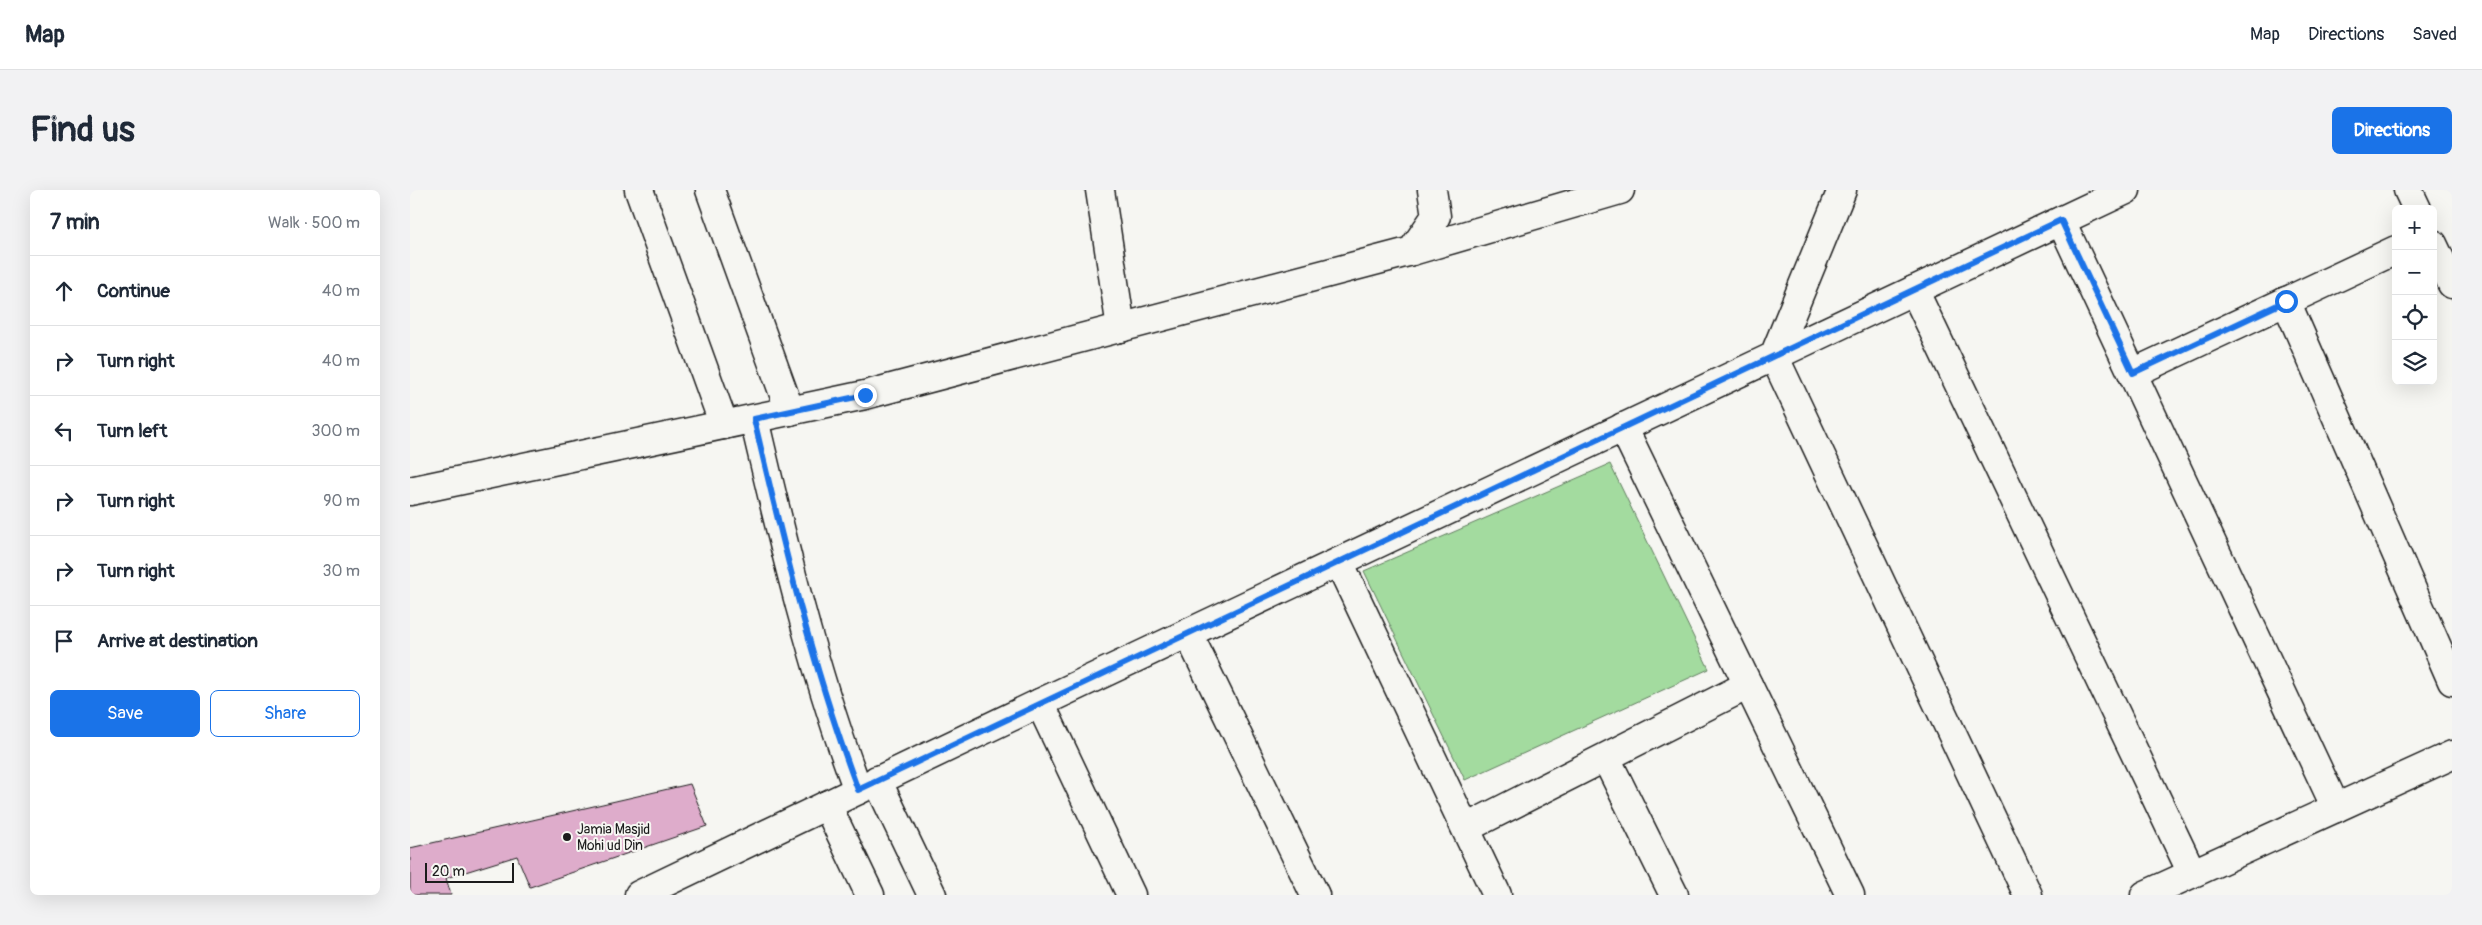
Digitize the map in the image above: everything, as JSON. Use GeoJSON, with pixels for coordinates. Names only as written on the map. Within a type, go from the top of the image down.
{"type":"FeatureCollection","features":[{"type":"Feature","properties":{"kind":"street"},"geometry":{"type":"LineString","coordinates":[[639,190],[724,425]]}},
{"type":"Feature","properties":{"kind":"street"},"geometry":{"type":"LineString","coordinates":[[710,190],[790,411]]}},
{"type":"Feature","properties":{"kind":"street"},"geometry":{"type":"LineString","coordinates":[[1100,190],[1121,328]]}},
{"type":"Feature","properties":{"kind":"street"},"geometry":{"type":"LineString","coordinates":[[1412,252],[1436,216],[1432,190]]}},
{"type":"Feature","properties":{"kind":"street"},"geometry":{"type":"LineString","coordinates":[[410,491],[865,395],[1412,252],[1574,198],[1620,190]]}},
{"type":"Feature","properties":{"kind":"street"},"geometry":{"type":"LineString","coordinates":[[1842,190],[1774,356],[2028,895]]}},
{"type":"Feature","properties":{"kind":"street"},"geometry":{"type":"LineString","coordinates":[[639,895],[828,806],[867,785],[1040,702],[2126,190]]}},
{"type":"Feature","properties":{"kind":"street"},"geometry":{"type":"LineString","coordinates":[[2408,190],[2415,205]]}},
{"type":"Feature","properties":{"kind":"street"},"geometry":{"type":"LineString","coordinates":[[2061,220],[2336,808]]}},
{"type":"Feature","properties":{"kind":"street"},"geometry":{"type":"LineString","coordinates":[[2436,250],[2452,284]]}},
{"type":"Feature","properties":{"kind":"street"},"geometry":{"type":"LineString","coordinates":[[2133,373],[2392,252]]}},
{"type":"Feature","properties":{"kind":"street"},"geometry":{"type":"LineString","coordinates":[[1914,290],[2192,873]]}},
{"type":"Feature","properties":{"kind":"street"},"geometry":{"type":"LineString","coordinates":[[2286,301],[2452,681]]}},
{"type":"Feature","properties":{"kind":"street"},"geometry":{"type":"LineString","coordinates":[[754,419],[780,532],[836,733],[932,895]]}},
{"type":"Feature","properties":{"kind":"street"},"geometry":{"type":"LineString","coordinates":[[1623,427],[1850,895]]}},
{"type":"Feature","properties":{"kind":"street"},"geometry":{"type":"LineString","coordinates":[[1340,562],[1497,895]]}},
{"type":"Feature","properties":{"kind":"street"},"geometry":{"type":"LineString","coordinates":[[1188,633],[1315,895]]}},
{"type":"Feature","properties":{"kind":"street"},"geometry":{"type":"LineString","coordinates":[[1466,828],[1748,685]]}},
{"type":"Feature","properties":{"kind":"street"},"geometry":{"type":"LineString","coordinates":[[1040,702],[1131,895]]}},
{"type":"Feature","properties":{"kind":"street"},"geometry":{"type":"LineString","coordinates":[[2145,895],[2452,755]]}},
{"type":"Feature","properties":{"kind":"street"},"geometry":{"type":"LineString","coordinates":[[1606,758],[1674,895]]}},
{"type":"Feature","properties":{"kind":"street"},"geometry":{"type":"LineString","coordinates":[[828,806],[870,895]]}},
{"type":"Feature","properties":{"kind":"green space"},"geometry":{"type":"Polygon","coordinates":[[[1610,464],[1709,669],[1465,780],[1364,571],[1610,464]]]}},
{"type":"Feature","properties":{"kind":"building","name":"Jamia Masjid Mohi ud Din"},"geometry":{"type":"Polygon","coordinates":[[[690,784],[707,826],[530,887],[517,856],[446,878],[451,895],[410,895],[410,848],[690,784]]]}},
{"type":"Feature","properties":{"kind":"place","name":"Jamia Masjid Mohi ud Din"},"geometry":{"type":"Point","coordinates":[567,837]}},
{"type":"Feature","properties":{"kind":"route"},"geometry":{"type":"LineString","coordinates":[[865,395],[754,419],[780,532],[836,733],[858,790],[1040,702],[2061,220],[2133,373],[2286,301]]}}]}
